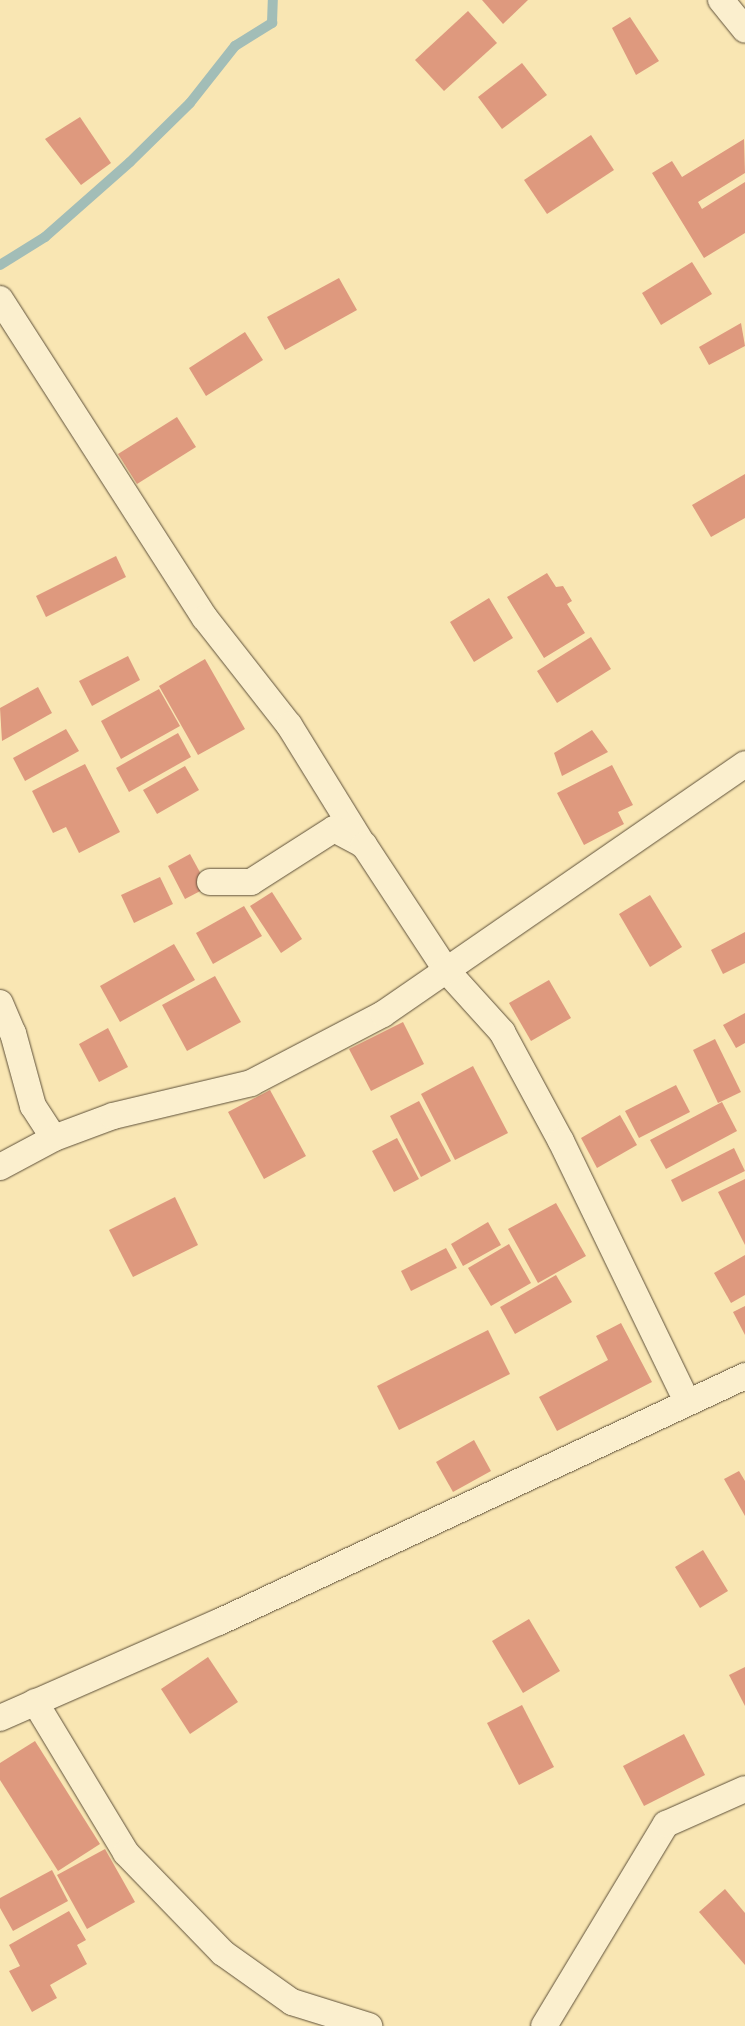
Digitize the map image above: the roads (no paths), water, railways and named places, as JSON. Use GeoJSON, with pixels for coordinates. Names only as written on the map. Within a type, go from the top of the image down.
{"type":"FeatureCollection","features":[{"type":"Feature","properties":{"kind":"street"},"geometry":{"type":"LineString","coordinates":[[721,0],[745,30]]}},
{"type":"Feature","properties":{"kind":"street"},"geometry":{"type":"LineString","coordinates":[[0,299],[194,602],[289,725],[364,845],[446,970],[502,1032],[561,1141],[687,1402]]}},
{"type":"Feature","properties":{"kind":"street"},"geometry":{"type":"LineString","coordinates":[[0,1167],[54,1138],[113,1116],[252,1083],[383,1014],[536,904],[745,764]]}},
{"type":"Feature","properties":{"kind":"street"},"geometry":{"type":"LineString","coordinates":[[210,882],[251,882],[334,829],[364,845]]}},
{"type":"Feature","properties":{"kind":"street"},"geometry":{"type":"LineString","coordinates":[[0,1003],[13,1033],[33,1106],[54,1138]]}},
{"type":"Feature","properties":{"kind":"street"},"geometry":{"type":"LineString","coordinates":[[0,1718],[228,1618],[745,1376]]}},
{"type":"Feature","properties":{"kind":"street"},"geometry":{"type":"LineString","coordinates":[[35,1702],[126,1853],[223,1953],[292,2002],[369,2026]]}},
{"type":"Feature","properties":{"kind":"street"},"geometry":{"type":"LineString","coordinates":[[544,2026],[666,1824],[745,1789]]}},
{"type":"Feature","properties":{"kind":"waterway"},"geometry":{"type":"LineString","coordinates":[[0,265],[45,237],[130,162],[190,103],[235,46],[272,23],[273,0]]}}]}
